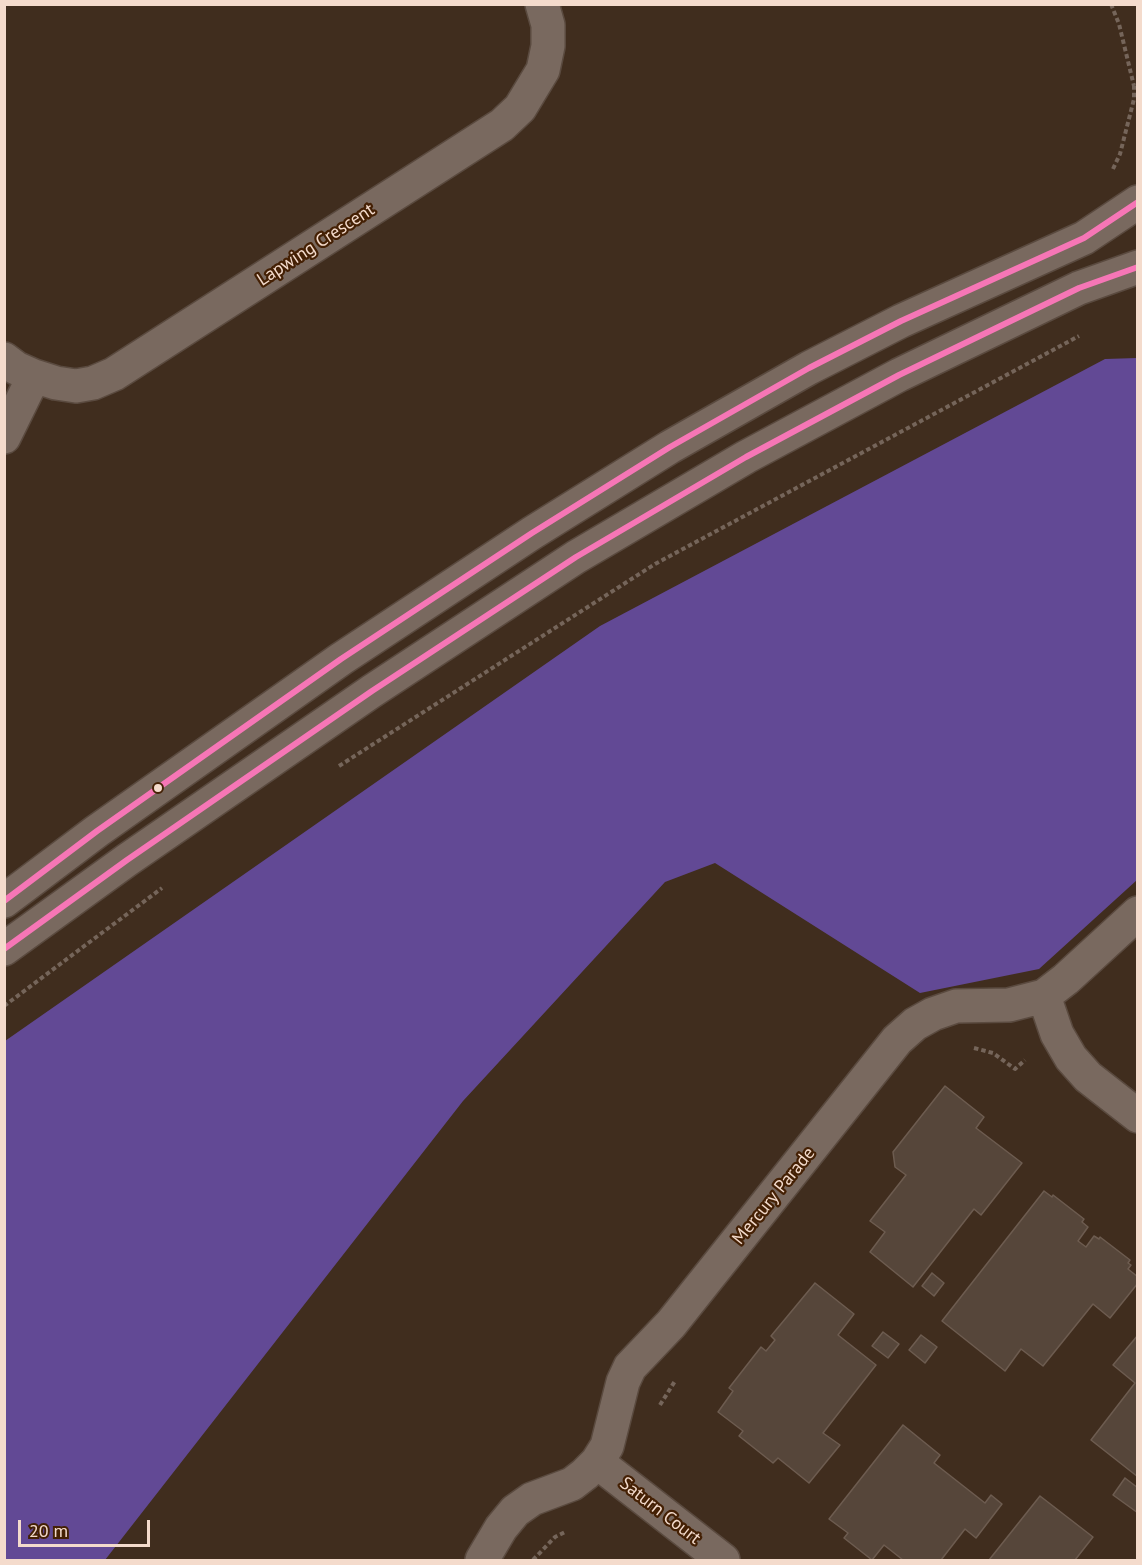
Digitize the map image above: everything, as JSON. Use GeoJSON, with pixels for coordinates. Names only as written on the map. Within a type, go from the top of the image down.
{"type":"FeatureCollection","features":[{"type":"Feature","properties":{"kind":"main road","name":"Lapwing Crescent"},"geometry":{"type":"LineString","coordinates":[[4,359],[15,368],[34,376],[76,387],[114,374],[502,125],[520,108],[543,70],[548,46],[548,25],[542,4]]}},
{"type":"Feature","properties":{"kind":"main road"},"geometry":{"type":"LineString","coordinates":[[4,901],[97,831],[341,658],[532,533],[670,447],[809,368],[901,321],[1084,238],[1137,202]]}},
{"type":"Feature","properties":{"kind":"main road"},"geometry":{"type":"LineString","coordinates":[[4,949],[127,860],[372,691],[576,557],[746,457],[899,375],[1079,288],[1137,267]]}},
{"type":"Feature","properties":{"kind":"main road"},"geometry":{"type":"LineString","coordinates":[[4,437],[34,376]]}},
{"type":"Feature","properties":{"kind":"main road","name":"Mercury Parade"},"geometry":{"type":"LineString","coordinates":[[482,1560],[501,1528],[515,1511],[532,1499],[572,1484],[597,1462],[607,1446],[623,1382],[630,1367],[671,1324],[897,1040],[915,1024],[933,1014],[956,1006],[1009,1005],[1044,996],[1066,979],[1137,913]]}},
{"type":"Feature","properties":{"kind":"main road"},"geometry":{"type":"LineString","coordinates":[[1044,996],[1057,1034],[1071,1058],[1088,1077],[1137,1116]]}},
{"type":"Feature","properties":{"kind":"main road","name":"Saturn Court"},"geometry":{"type":"LineString","coordinates":[[597,1462],[723,1560]]}},
{"type":"Feature","properties":{"kind":"path"},"geometry":{"type":"LineString","coordinates":[[1111,4],[1119,24],[1134,86]]}},
{"type":"Feature","properties":{"kind":"path"},"geometry":{"type":"LineString","coordinates":[[338,766],[655,564],[1086,332]]}},
{"type":"Feature","properties":{"kind":"path"},"geometry":{"type":"LineString","coordinates":[[4,1006],[167,884]]}},
{"type":"Feature","properties":{"kind":"path"},"geometry":{"type":"LineString","coordinates":[[965,1048],[972,1047],[993,1053],[1015,1070],[1057,1034]]}},
{"type":"Feature","properties":{"kind":"path"},"geometry":{"type":"LineString","coordinates":[[658,1410],[676,1379]]}},
{"type":"Feature","properties":{"kind":"path"},"geometry":{"type":"LineString","coordinates":[[533,1560],[555,1537],[573,1527]]}},
{"type":"Feature","properties":{"kind":"shaded area"},"geometry":{"type":"Polygon","coordinates":[[[1137,358],[1137,880],[1039,969],[920,993],[715,863],[665,882],[463,1101],[105,1560],[5,1560],[5,1041],[600,626],[1105,359],[1137,358]]]}},
{"type":"Feature","properties":{"kind":"building"},"geometry":{"type":"Polygon","coordinates":[[[945,1086],[984,1117],[976,1128],[1022,1163],[981,1215],[974,1209],[913,1287],[870,1252],[885,1232],[870,1221],[906,1175],[895,1167],[893,1152],[945,1086]]]}},
{"type":"Feature","properties":{"kind":"building"},"geometry":{"type":"Polygon","coordinates":[[[1044,1191],[1052,1197],[1053,1195],[1084,1219],[1082,1222],[1088,1227],[1078,1241],[1086,1247],[1094,1236],[1099,1239],[1100,1237],[1130,1260],[1128,1263],[1131,1265],[1128,1269],[1138,1277],[1138,1283],[1110,1318],[1093,1304],[1043,1366],[1021,1349],[1005,1371],[942,1321],[1044,1191]]]}},
{"type":"Feature","properties":{"kind":"building"},"geometry":{"type":"Polygon","coordinates":[[[932,1273],[944,1283],[934,1296],[922,1286],[932,1273]]]}},
{"type":"Feature","properties":{"kind":"building"},"geometry":{"type":"Polygon","coordinates":[[[815,1283],[854,1314],[838,1335],[876,1365],[823,1433],[840,1445],[809,1483],[778,1458],[773,1463],[739,1436],[743,1431],[718,1412],[733,1391],[729,1388],[761,1347],[766,1351],[775,1340],[771,1336],[815,1283]]]}},
{"type":"Feature","properties":{"kind":"building"},"geometry":{"type":"Polygon","coordinates":[[[883,1332],[899,1344],[888,1358],[872,1346],[883,1332]]]}},
{"type":"Feature","properties":{"kind":"building"},"geometry":{"type":"Polygon","coordinates":[[[921,1335],[937,1347],[925,1363],[909,1350],[921,1335]]]}},
{"type":"Feature","properties":{"kind":"building"},"geometry":{"type":"Polygon","coordinates":[[[1138,1335],[1138,1477],[1091,1440],[1135,1383],[1113,1365],[1138,1335]]]}},
{"type":"Feature","properties":{"kind":"building"},"geometry":{"type":"Polygon","coordinates":[[[903,1425],[940,1455],[934,1463],[985,1503],[991,1495],[1002,1504],[976,1538],[965,1529],[941,1560],[903,1560],[884,1545],[872,1560],[844,1538],[848,1533],[829,1519],[903,1425]]]}},
{"type":"Feature","properties":{"kind":"building"},"geometry":{"type":"Polygon","coordinates":[[[1125,1478],[1138,1488],[1138,1513],[1113,1495],[1125,1478]]]}},
{"type":"Feature","properties":{"kind":"building"},"geometry":{"type":"Polygon","coordinates":[[[1040,1496],[1093,1537],[1075,1560],[989,1560],[1040,1496]]]}},
{"type":"Feature","properties":{"kind":"transit line"},"geometry":{"type":"LineString","coordinates":[[4,901],[97,831],[341,659],[532,533],[670,447],[809,368],[901,321],[1084,238],[1138,202]]}},
{"type":"Feature","properties":{"kind":"transit line"},"geometry":{"type":"LineString","coordinates":[[4,949],[127,860],[372,691],[576,557],[746,457],[899,375],[1079,288],[1138,267]]}}]}
